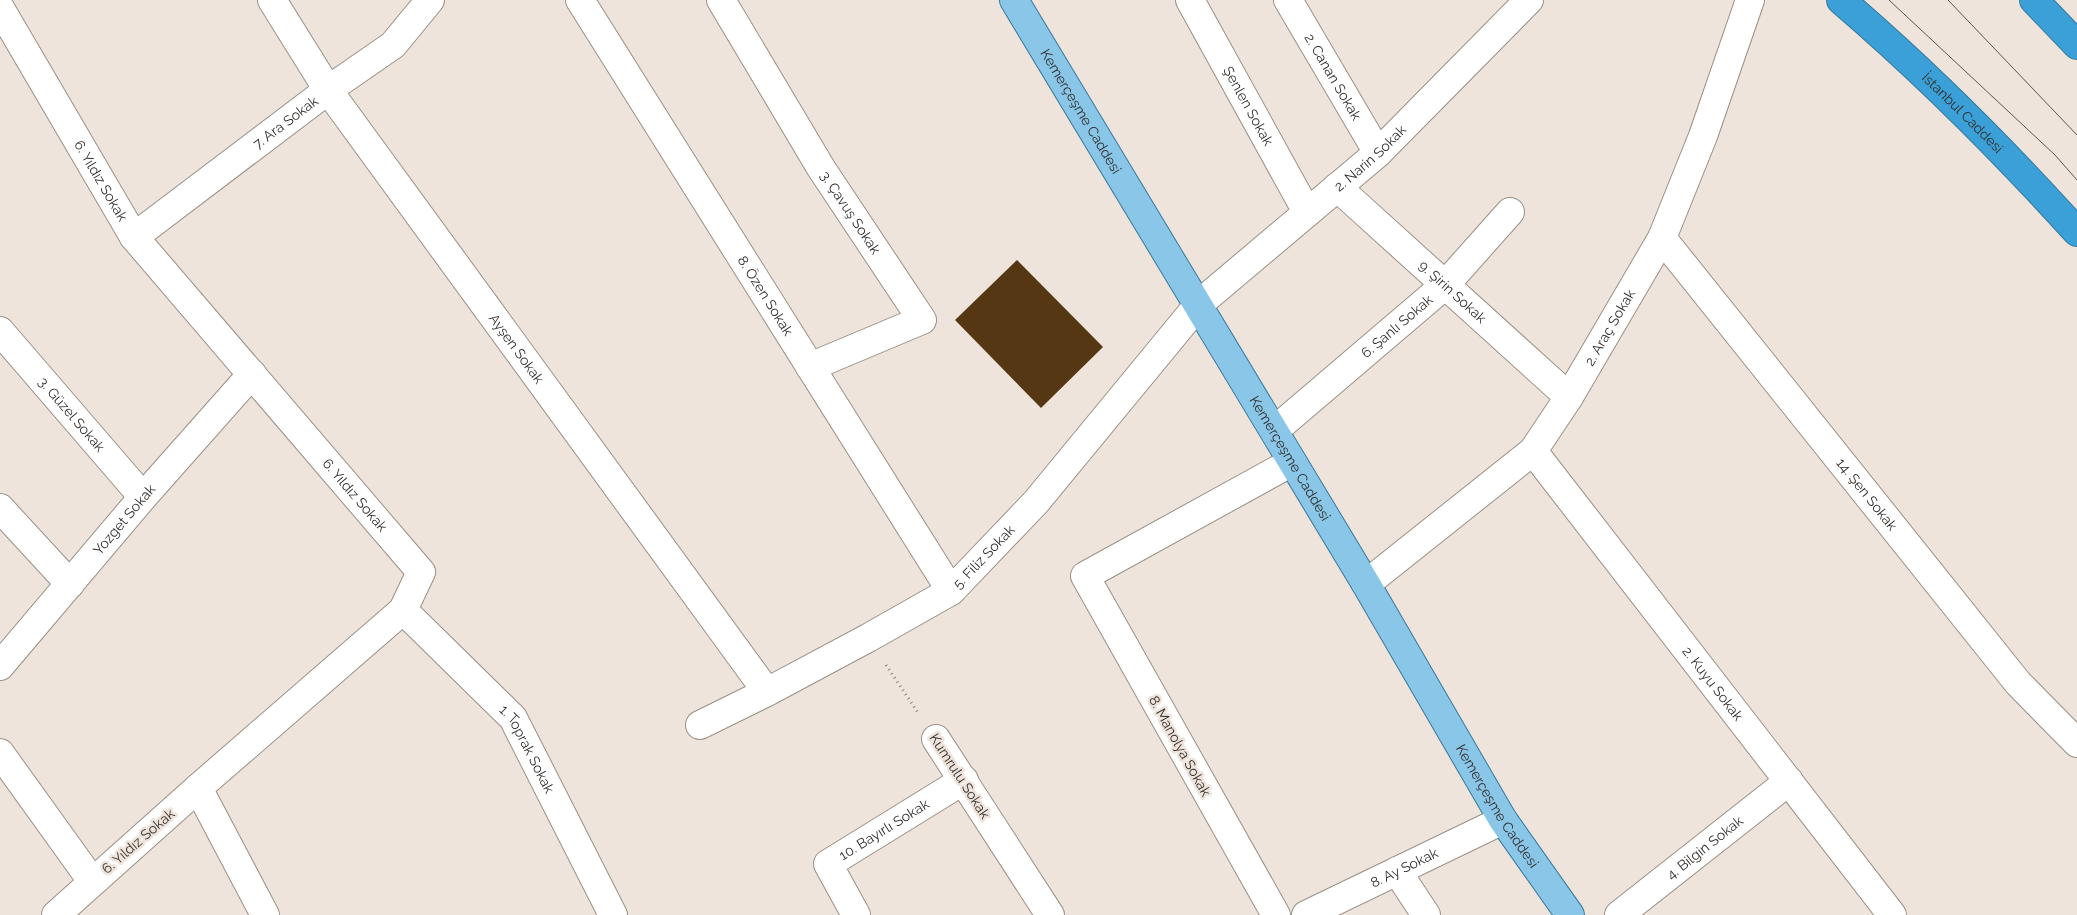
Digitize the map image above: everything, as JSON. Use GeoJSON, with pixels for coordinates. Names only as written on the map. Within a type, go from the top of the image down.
{"type":"FeatureCollection","features":[{"type":"Feature","properties":{"kind":"highway","name":"İstanbul Caddesi"},"geometry":{"type":"LineString","coordinates":[[1841,0],[1934,84],[2007,156],[2077,232]]}},
{"type":"Feature","properties":{"kind":"highway"},"geometry":{"type":"LineString","coordinates":[[2034,0],[2077,45]]}},
{"type":"Feature","properties":{"kind":"main road","name":"Kemerçeşme Caddesi"},"geometry":{"type":"LineString","coordinates":[[1014,0],[1275,430],[1503,820],[1570,915]]}},
{"type":"Feature","properties":{"kind":"street","name":"Ayşen Sokak"},"geometry":{"type":"LineString","coordinates":[[272,0],[328,90],[767,692]]}},
{"type":"Feature","properties":{"kind":"street","name":"7. Ara Sokak"},"geometry":{"type":"LineString","coordinates":[[134,237],[328,90],[393,45],[430,0]]}},
{"type":"Feature","properties":{"kind":"street","name":"8. Özen Sokak"},"geometry":{"type":"LineString","coordinates":[[580,0],[951,591]]}},
{"type":"Feature","properties":{"kind":"street","name":"3. Çavuş Sokak"},"geometry":{"type":"LineString","coordinates":[[721,0],[821,168],[922,320],[810,367]]}},
{"type":"Feature","properties":{"kind":"street","name":"Şenlen Sokak"},"geometry":{"type":"LineString","coordinates":[[1190,0],[1308,212]]}},
{"type":"Feature","properties":{"kind":"street","name":"2. Canan Sokak"},"geometry":{"type":"LineString","coordinates":[[1288,0],[1378,153]]}},
{"type":"Feature","properties":{"kind":"street","name":"2. Narin Sokak"},"geometry":{"type":"LineString","coordinates":[[1199,304],[1378,153],[1528,0]]}},
{"type":"Feature","properties":{"kind":"street","name":"2. Araç Sokak"},"geometry":{"type":"LineString","coordinates":[[1366,584],[1533,451],[1569,397],[1662,238],[1703,136],[1750,0]]}},
{"type":"Feature","properties":{"kind":"street","name":"6. Yıldız Sokak"},"geometry":{"type":"LineString","coordinates":[[0,8],[134,237],[421,572],[403,610],[198,788],[56,915]]}},
{"type":"Feature","properties":{"kind":"street","name":"9. Şirin Sokak"},"geometry":{"type":"LineString","coordinates":[[1336,187],[1569,397]]}},
{"type":"Feature","properties":{"kind":"street","name":"6. Şanlı Sokak"},"geometry":{"type":"LineString","coordinates":[[1275,430],[1445,285],[1510,212]]}},
{"type":"Feature","properties":{"kind":"street","name":"14. Şen Sokak"},"geometry":{"type":"LineString","coordinates":[[1662,238],[2018,683],[2077,743]]}},
{"type":"Feature","properties":{"kind":"street","name":"5. Filiz Sokak"},"geometry":{"type":"LineString","coordinates":[[700,725],[767,692],[951,591],[1036,502],[1199,304]]}},
{"type":"Feature","properties":{"kind":"street","name":"3. Güzel Sokak"},"geometry":{"type":"LineString","coordinates":[[0,331],[143,496]]}},
{"type":"Feature","properties":{"kind":"street","name":"Yozget Sokak"},"geometry":{"type":"LineString","coordinates":[[0,666],[143,496],[252,374]]}},
{"type":"Feature","properties":{"kind":"street","name":"2. Kuyu Sokak"},"geometry":{"type":"LineString","coordinates":[[1533,451],[1892,915]]}},
{"type":"Feature","properties":{"kind":"street","name":"8. Manolya Sokak"},"geometry":{"type":"LineString","coordinates":[[1276,915],[1085,576],[1292,462]]}},
{"type":"Feature","properties":{"kind":"street"},"geometry":{"type":"LineString","coordinates":[[0,508],[70,584]]}},
{"type":"Feature","properties":{"kind":"street","name":"1. Toprak Sokak"},"geometry":{"type":"LineString","coordinates":[[403,610],[513,718],[613,915]]}},
{"type":"Feature","properties":{"kind":"street","name":"Kumrulu Sokak"},"geometry":{"type":"LineString","coordinates":[[936,739],[1050,915]]}},
{"type":"Feature","properties":{"kind":"street"},"geometry":{"type":"LineString","coordinates":[[0,753],[92,882]]}},
{"type":"Feature","properties":{"kind":"street","name":"10. Bayırlı Sokak"},"geometry":{"type":"LineString","coordinates":[[856,915],[828,864],[964,780]]}},
{"type":"Feature","properties":{"kind":"street","name":"4. Bilgin Sokak"},"geometry":{"type":"LineString","coordinates":[[1619,915],[1789,781]]}},
{"type":"Feature","properties":{"kind":"street"},"geometry":{"type":"LineString","coordinates":[[198,788],[265,915]]}},
{"type":"Feature","properties":{"kind":"street","name":"8. Ay Sokak"},"geometry":{"type":"LineString","coordinates":[[1306,915],[1503,820]]}},
{"type":"Feature","properties":{"kind":"street"},"geometry":{"type":"LineString","coordinates":[[1397,871],[1426,915]]}},
{"type":"Feature","properties":{"kind":"path","name":"Kumrulu Sokak"},"geometry":{"type":"LineString","coordinates":[[868,638],[936,739]]}},
{"type":"Feature","properties":{"kind":"building"},"geometry":{"type":"Polygon","coordinates":[[[1017,260],[1103,347],[1041,408],[955,320],[1017,260]]]}},
{"type":"Feature","properties":{"kind":"tram line"},"geometry":{"type":"LineString","coordinates":[[1889,0],[2055,155],[2077,180]]}},
{"type":"Feature","properties":{"kind":"tram line"},"geometry":{"type":"LineString","coordinates":[[1948,0],[2077,135]]}}]}
